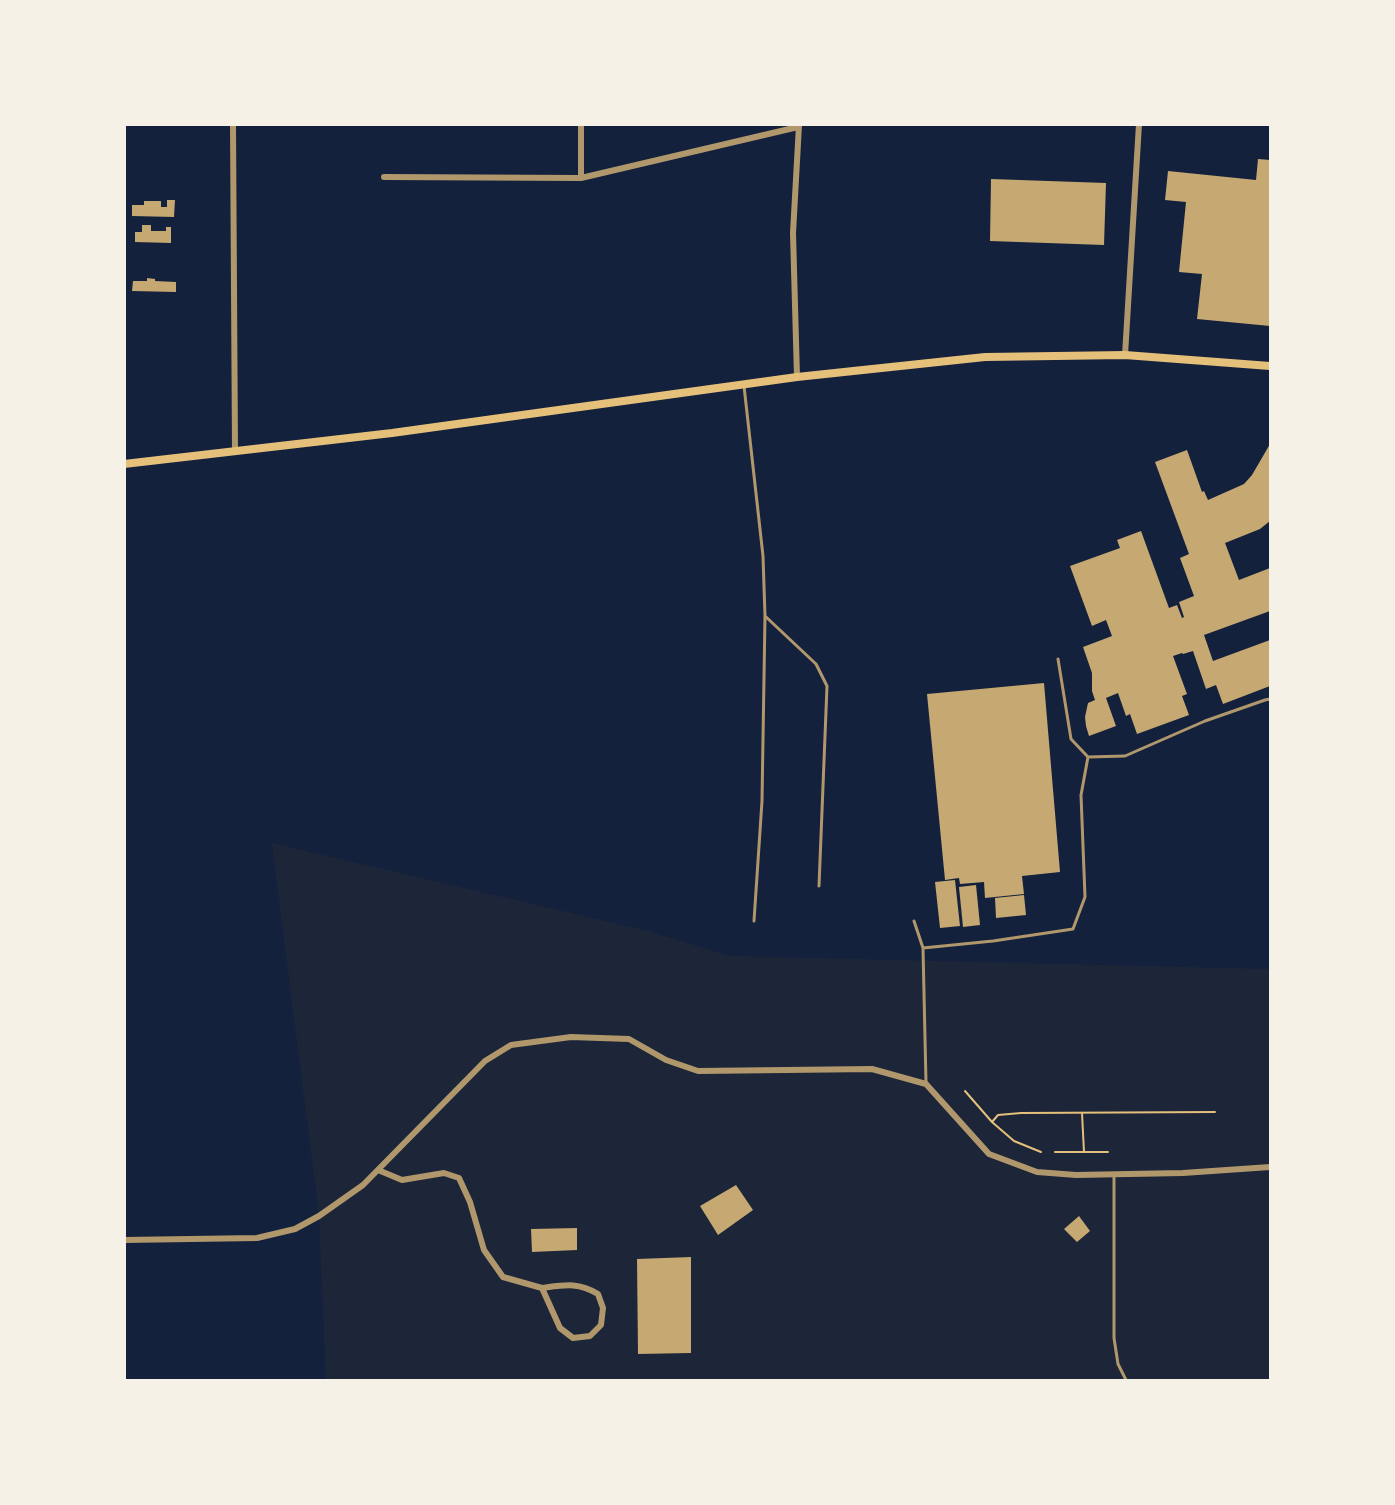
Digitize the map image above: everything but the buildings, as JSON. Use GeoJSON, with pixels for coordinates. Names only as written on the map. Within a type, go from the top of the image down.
{"type":"FeatureCollection","features":[{"type":"Feature","properties":{"kind":"main road"},"geometry":{"type":"LineString","coordinates":[[124,464],[404,432],[797,377],[985,357],[1125,355],[1270,366]]}},
{"type":"Feature","properties":{"kind":"street"},"geometry":{"type":"LineString","coordinates":[[234,124],[235,452]]}},
{"type":"Feature","properties":{"kind":"street"},"geometry":{"type":"LineString","coordinates":[[581,124],[581,177]]}},
{"type":"Feature","properties":{"kind":"street"},"geometry":{"type":"LineString","coordinates":[[1125,355],[1139,124]]}},
{"type":"Feature","properties":{"kind":"street"},"geometry":{"type":"LineString","coordinates":[[384,177],[581,177],[799,126],[793,232],[797,377]]}},
{"type":"Feature","properties":{"kind":"street"},"geometry":{"type":"LineString","coordinates":[[124,1240],[257,1238],[295,1229],[319,1216],[363,1185],[485,1061],[511,1045],[571,1037],[628,1039],[666,1060],[698,1071],[873,1069],[927,1084],[989,1154],[1037,1172],[1114,1175],[1270,1167]]}},
{"type":"Feature","properties":{"kind":"street"},"geometry":{"type":"LineString","coordinates":[[378,1170],[402,1180],[444,1173],[459,1179],[470,1202],[484,1250],[503,1277],[542,1288],[564,1285],[584,1286],[598,1294],[603,1308],[601,1325],[590,1336],[573,1338],[560,1328],[542,1288]]}},
{"type":"Feature","properties":{"kind":"lane"},"geometry":{"type":"LineString","coordinates":[[744,384],[763,556],[765,616],[762,801],[754,921]]}},
{"type":"Feature","properties":{"kind":"lane"},"geometry":{"type":"LineString","coordinates":[[765,616],[816,664],[827,686],[819,886]]}},
{"type":"Feature","properties":{"kind":"lane"},"geometry":{"type":"LineString","coordinates":[[1058,659],[1071,740],[1088,757],[1125,756],[1205,721],[1270,699]]}},
{"type":"Feature","properties":{"kind":"lane"},"geometry":{"type":"LineString","coordinates":[[923,948],[1073,929],[1085,897],[1081,795],[1088,757]]}},
{"type":"Feature","properties":{"kind":"lane"},"geometry":{"type":"LineString","coordinates":[[914,921],[923,948],[927,1084]]}},
{"type":"Feature","properties":{"kind":"lane"},"geometry":{"type":"LineString","coordinates":[[1114,1175],[1114,1338],[1118,1364],[1126,1380]]}},
{"type":"Feature","properties":{"kind":"path"},"geometry":{"type":"LineString","coordinates":[[965,1091],[992,1122],[1014,1141],[1041,1152]]}},
{"type":"Feature","properties":{"kind":"path"},"geometry":{"type":"LineString","coordinates":[[992,1122],[998,1115],[1215,1112]]}},
{"type":"Feature","properties":{"kind":"path"},"geometry":{"type":"LineString","coordinates":[[1082,1113],[1084,1152]]}},
{"type":"Feature","properties":{"kind":"path"},"geometry":{"type":"LineString","coordinates":[[1055,1152],[1108,1152]]}},
{"type":"Feature","properties":{"kind":"shaded area"},"geometry":{"type":"Polygon","coordinates":[[[272,843],[648,931],[730,956],[1270,969],[1270,1380],[326,1380],[319,1216],[272,843]]]}}]}
